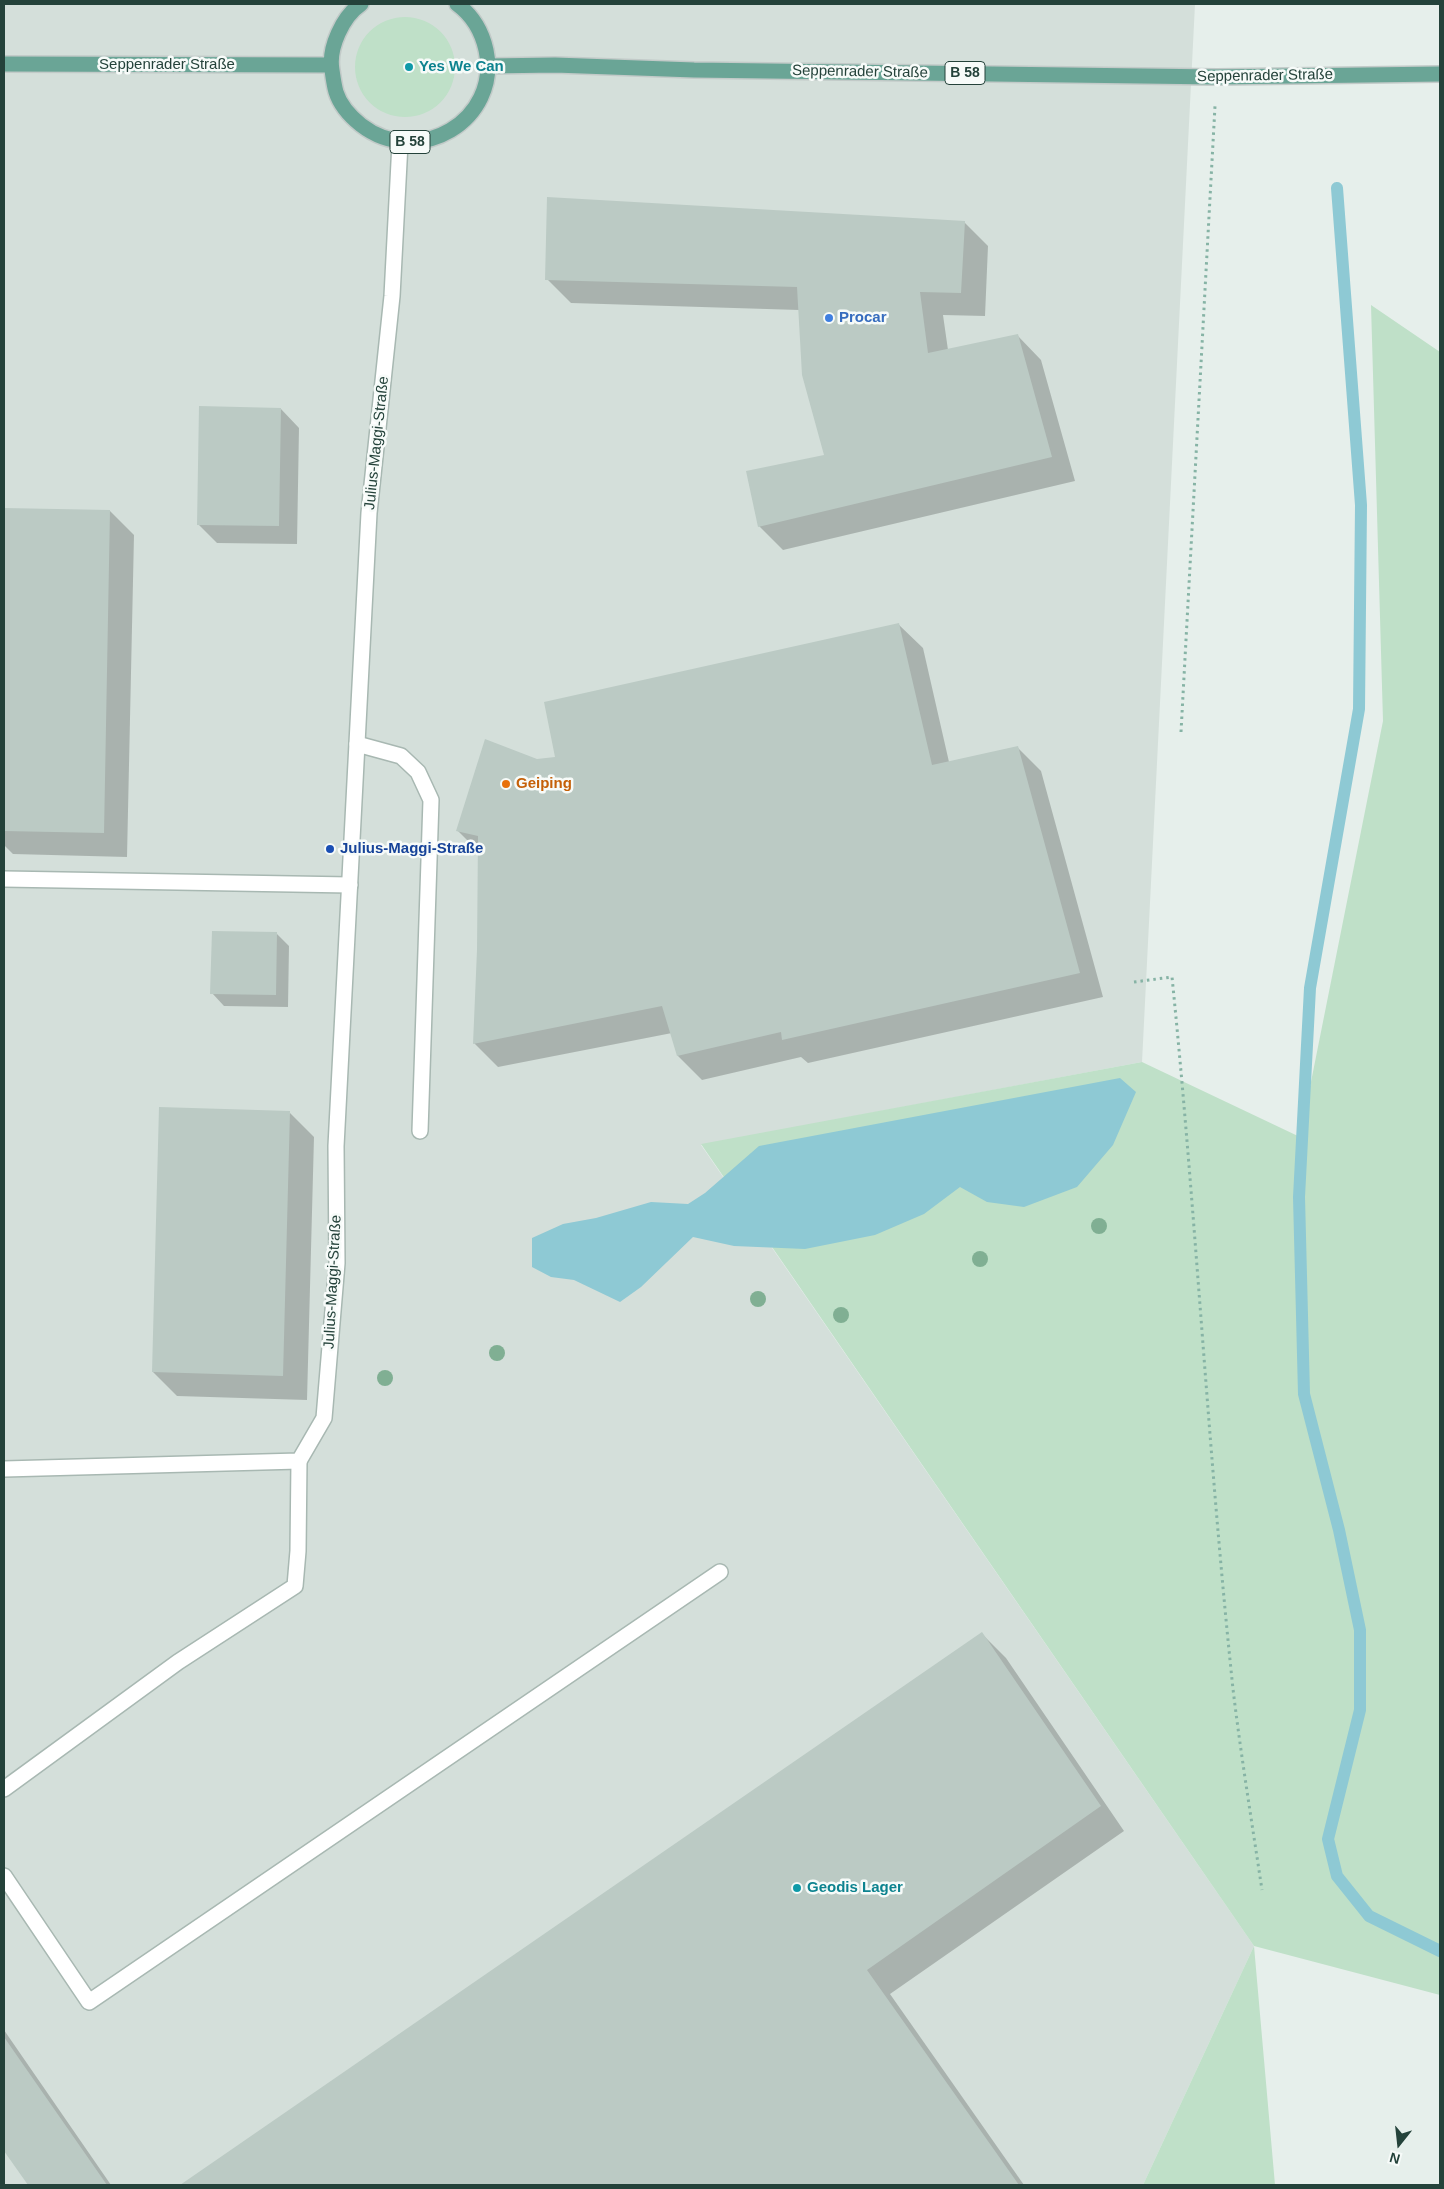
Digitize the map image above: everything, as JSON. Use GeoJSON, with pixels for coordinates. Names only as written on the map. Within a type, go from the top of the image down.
{"type":"FeatureCollection","features":[{"type":"Feature","properties":{"kind":"main road","name":"B 58"},"geometry":{"type":"LineString","coordinates":[[361,4],[354,9],[336,35],[331,65],[336,93],[351,117],[374,134],[400,143],[432,140],[460,125],[480,100],[490,66],[484,38],[467,11],[457,4]]}},
{"type":"Feature","properties":{"kind":"main road","name":"Seppenrader Straße"},"geometry":{"type":"LineString","coordinates":[[4,64],[331,65]]}},
{"type":"Feature","properties":{"kind":"main road","name":"Seppenrader Straße"},"geometry":{"type":"LineString","coordinates":[[490,66],[1217,77],[1440,74]]}},
{"type":"Feature","properties":{"kind":"street","name":"Julius-Maggi-Straße"},"geometry":{"type":"LineString","coordinates":[[299,1461],[324,1418],[337,1263],[336,1146],[369,512],[392,296],[400,143]]}},
{"type":"Feature","properties":{"kind":"street"},"geometry":{"type":"LineString","coordinates":[[357,744],[401,756],[418,772],[430,800],[420,1131]]}},
{"type":"Feature","properties":{"kind":"street"},"geometry":{"type":"LineString","coordinates":[[4,879],[350,885]]}},
{"type":"Feature","properties":{"kind":"street"},"geometry":{"type":"LineString","coordinates":[[4,1469],[299,1461],[298,1551],[295,1586],[178,1662],[4,1789]]}},
{"type":"Feature","properties":{"kind":"street"},"geometry":{"type":"LineString","coordinates":[[4,1876],[89,2002],[720,1572]]}},
{"type":"Feature","properties":{"kind":"path"},"geometry":{"type":"LineString","coordinates":[[1181,732],[1217,77]]}},
{"type":"Feature","properties":{"kind":"path"},"geometry":{"type":"LineString","coordinates":[[1134,982],[1172,977],[1186,1132],[1203,1366],[1233,1681],[1262,1890]]}},
{"type":"Feature","properties":{"kind":"shaded area"},"geometry":{"type":"Polygon","coordinates":[[[4,4],[1195,4],[1142,1062],[701,1145],[1254,1946],[1143,2185],[4,2185],[4,4]]]}},
{"type":"Feature","properties":{"kind":"green space"},"geometry":{"type":"Polygon","coordinates":[[[405,17],[424,21],[440,32],[451,48],[455,67],[451,86],[440,102],[424,113],[405,117],[386,113],[370,102],[359,86],[355,67],[359,48],[370,32],[386,21],[405,17]]]}},
{"type":"Feature","properties":{"kind":"green space"},"geometry":{"type":"Polygon","coordinates":[[[1371,305],[1440,352],[1440,1995],[1254,1946],[701,1144],[1142,1062],[1300,1137],[1383,721],[1371,305]]]}},
{"type":"Feature","properties":{"kind":"green space"},"geometry":{"type":"Polygon","coordinates":[[[1254,1946],[1275,2185],[1143,2185],[1254,1946]]]}},
{"type":"Feature","properties":{"kind":"water"},"geometry":{"type":"Polygon","coordinates":[[[1120,1078],[1136,1092],[1113,1145],[1077,1187],[1024,1207],[987,1202],[960,1187],[924,1214],[875,1235],[805,1249],[734,1246],[693,1237],[641,1287],[620,1302],[574,1280],[551,1277],[532,1267],[532,1238],[563,1224],[596,1218],[651,1202],[688,1204],[705,1193],[759,1146],[1120,1078]]]}},
{"type":"Feature","properties":{"kind":"building"},"geometry":{"type":"Polygon","coordinates":[[[547,197],[965,221],[961,293],[920,292],[928,353],[1018,334],[1052,457],[758,527],[746,471],[824,455],[802,375],[797,287],[545,280],[547,197]]]}},
{"type":"Feature","properties":{"kind":"building"},"geometry":{"type":"Polygon","coordinates":[[[199,406],[281,408],[279,526],[197,525],[199,406]]]}},
{"type":"Feature","properties":{"kind":"building"},"geometry":{"type":"Polygon","coordinates":[[[4,508],[110,510],[104,833],[4,831],[4,508]]]}},
{"type":"Feature","properties":{"kind":"building"},"geometry":{"type":"Polygon","coordinates":[[[899,623],[932,765],[1018,746],[1080,973],[782,1040],[781,1032],[677,1056],[662,1006],[473,1044],[477,950],[478,836],[456,831],[485,739],[537,759],[555,757],[544,702],[899,623]]]}},
{"type":"Feature","properties":{"kind":"building"},"geometry":{"type":"Polygon","coordinates":[[[212,931],[277,932],[276,995],[210,994],[212,931]]]}},
{"type":"Feature","properties":{"kind":"building"},"geometry":{"type":"Polygon","coordinates":[[[159,1107],[290,1111],[283,1376],[152,1372],[159,1107]]]}},
{"type":"Feature","properties":{"kind":"building","name":"Geodis Lager"},"geometry":{"type":"Polygon","coordinates":[[[982,1632],[1101,1806],[867,1970],[1019,2185],[180,2185],[982,1632]]]}},
{"type":"Feature","properties":{"kind":"building"},"geometry":{"type":"Polygon","coordinates":[[[4,2037],[107,2185],[28,2185],[4,2151],[4,2037]]]}},
{"type":"Feature","properties":{"kind":"waterway"},"geometry":{"type":"LineString","coordinates":[[1337,188],[1361,505],[1359,709],[1310,988],[1299,1197],[1304,1394],[1339,1530],[1360,1630],[1360,1710],[1328,1839],[1337,1876],[1369,1916],[1440,1951]]}},
{"type":"Feature","properties":{"kind":"place","name":"Yes We Can"},"geometry":{"type":"Point","coordinates":[409,67]}},
{"type":"Feature","properties":{"kind":"place","name":"Procar"},"geometry":{"type":"Point","coordinates":[829,318]}},
{"type":"Feature","properties":{"kind":"place","name":"Geiping"},"geometry":{"type":"Point","coordinates":[506,784]}},
{"type":"Feature","properties":{"kind":"place","name":"Julius-Maggi-Straße"},"geometry":{"type":"Point","coordinates":[330,849]}},
{"type":"Feature","properties":{"kind":"place","name":"Geodis Lager"},"geometry":{"type":"Point","coordinates":[797,1888]}}]}
